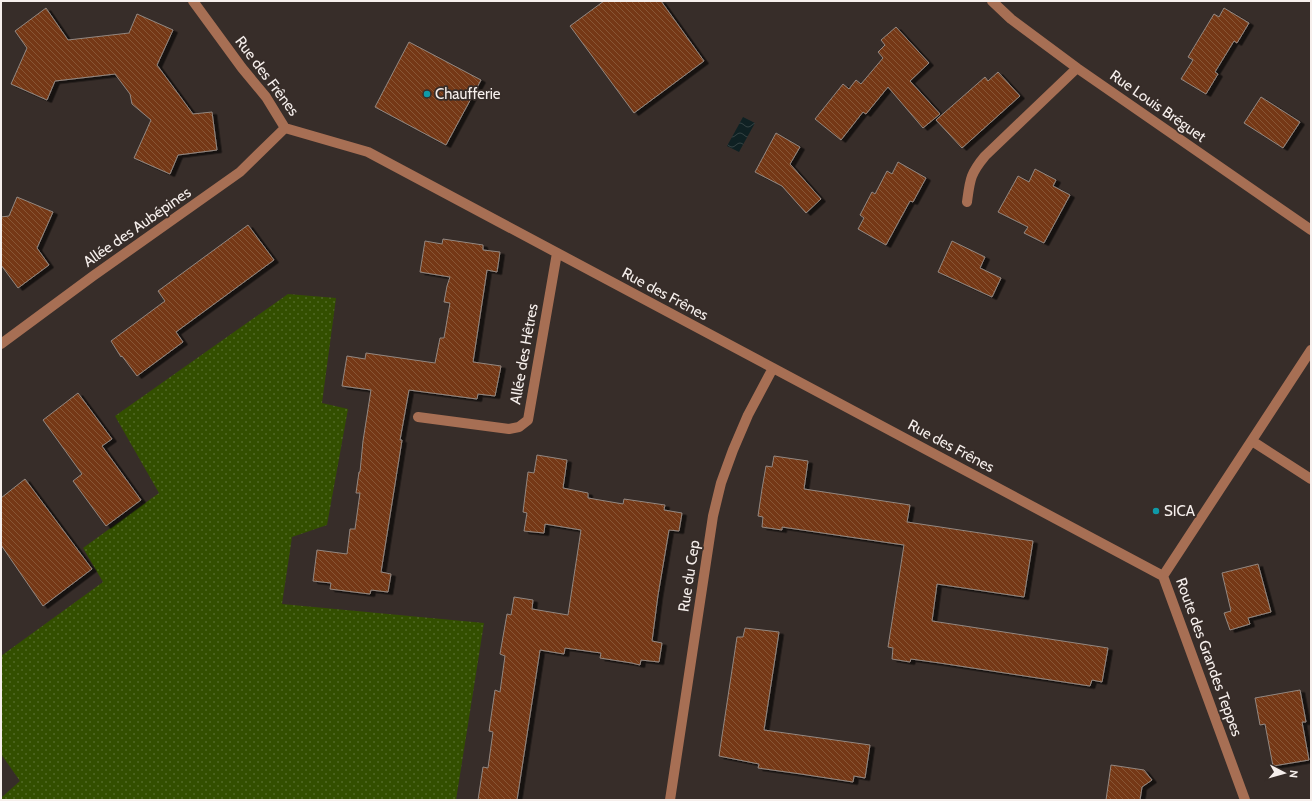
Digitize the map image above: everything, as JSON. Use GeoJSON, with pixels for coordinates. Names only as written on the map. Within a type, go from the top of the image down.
{"type":"FeatureCollection","features":[{"type":"Feature","properties":{"kind":"street","name":"Rue des Frênes"},"geometry":{"type":"LineString","coordinates":[[193,1],[242,68],[266,97],[285,128],[368,152],[1163,576]]}},
{"type":"Feature","properties":{"kind":"street","name":"Rue Louis Bréguet"},"geometry":{"type":"LineString","coordinates":[[992,1],[1011,20],[1077,68],[1311,230]]}},
{"type":"Feature","properties":{"kind":"street"},"geometry":{"type":"LineString","coordinates":[[967,202],[970,179],[977,166],[1077,68]]}},
{"type":"Feature","properties":{"kind":"street","name":"Allée des Aubépines"},"geometry":{"type":"LineString","coordinates":[[1,344],[93,276],[240,172],[285,128]]}},
{"type":"Feature","properties":{"kind":"street","name":"Allée des Hêtres"},"geometry":{"type":"LineString","coordinates":[[418,417],[509,429],[519,427],[528,420],[557,253]]}},
{"type":"Feature","properties":{"kind":"street","name":"Route des Grandes Teppes"},"geometry":{"type":"LineString","coordinates":[[1245,800],[1163,576],[1311,350]]}},
{"type":"Feature","properties":{"kind":"street","name":"Rue du Cep"},"geometry":{"type":"LineString","coordinates":[[670,800],[713,516],[721,483],[748,415],[773,368]]}},
{"type":"Feature","properties":{"kind":"street"},"geometry":{"type":"LineString","coordinates":[[1252,441],[1311,479]]}},
{"type":"Feature","properties":{"kind":"green space"},"geometry":{"type":"Polygon","coordinates":[[[288,294],[336,298],[322,403],[348,409],[327,525],[292,537],[282,604],[484,623],[456,800],[1,800],[1,798],[20,781],[1,754],[1,656],[103,582],[83,548],[159,493],[115,416],[288,294]]]}},
{"type":"Feature","properties":{"kind":"water"},"geometry":{"type":"Polygon","coordinates":[[[743,117],[755,123],[739,152],[727,146],[743,117]]]}},
{"type":"Feature","properties":{"kind":"building"},"geometry":{"type":"Polygon","coordinates":[[[604,1],[661,1],[704,61],[634,113],[570,26],[604,1]]]}},
{"type":"Feature","properties":{"kind":"building"},"geometry":{"type":"Polygon","coordinates":[[[46,8],[68,40],[129,33],[137,14],[173,30],[157,65],[193,114],[212,112],[217,150],[178,155],[170,174],[134,158],[151,120],[132,104],[130,94],[115,74],[55,81],[47,100],[11,84],[27,48],[15,31],[46,8]]]}},
{"type":"Feature","properties":{"kind":"building"},"geometry":{"type":"Polygon","coordinates":[[[1224,8],[1249,23],[1237,43],[1234,41],[1215,72],[1218,74],[1206,94],[1181,79],[1193,60],[1188,57],[1214,14],[1219,17],[1224,8]]]}},
{"type":"Feature","properties":{"kind":"building"},"geometry":{"type":"Polygon","coordinates":[[[896,27],[929,63],[910,81],[940,114],[923,128],[888,87],[866,114],[863,112],[841,140],[815,119],[843,84],[849,89],[856,80],[861,84],[883,58],[878,52],[885,45],[881,40],[896,27]]]}},
{"type":"Feature","properties":{"kind":"building","name":"Chaufferie"},"geometry":{"type":"Polygon","coordinates":[[[409,42],[481,80],[446,145],[375,107],[409,42]]]}},
{"type":"Feature","properties":{"kind":"building"},"geometry":{"type":"Polygon","coordinates":[[[998,72],[1020,96],[962,148],[936,120],[985,77],[988,81],[998,72]]]}},
{"type":"Feature","properties":{"kind":"building"},"geometry":{"type":"Polygon","coordinates":[[[1261,97],[1300,122],[1283,148],[1244,123],[1261,97]]]}},
{"type":"Feature","properties":{"kind":"building"},"geometry":{"type":"Polygon","coordinates":[[[776,133],[800,147],[790,164],[821,199],[806,213],[782,186],[755,172],[776,133]]]}},
{"type":"Feature","properties":{"kind":"building"},"geometry":{"type":"Polygon","coordinates":[[[898,162],[926,178],[913,202],[910,201],[886,245],[858,229],[864,218],[860,215],[872,192],[875,194],[887,171],[892,174],[898,162]]]}},
{"type":"Feature","properties":{"kind":"building"},"geometry":{"type":"Polygon","coordinates":[[[1035,169],[1056,180],[1053,186],[1070,195],[1044,243],[1024,233],[1028,227],[998,212],[1018,176],[1029,182],[1035,169]]]}},
{"type":"Feature","properties":{"kind":"building"},"geometry":{"type":"Polygon","coordinates":[[[17,197],[53,212],[37,248],[49,265],[18,288],[1,265],[1,217],[9,216],[17,197]]]}},
{"type":"Feature","properties":{"kind":"building"},"geometry":{"type":"Polygon","coordinates":[[[248,225],[274,260],[176,332],[183,342],[137,376],[122,356],[121,357],[111,341],[165,301],[158,291],[248,225]]]}},
{"type":"Feature","properties":{"kind":"building"},"geometry":{"type":"Polygon","coordinates":[[[443,239],[483,245],[483,250],[500,252],[497,272],[487,270],[473,362],[501,366],[495,396],[478,394],[477,399],[409,390],[400,440],[402,440],[381,572],[391,574],[388,592],[371,590],[370,594],[330,589],[331,583],[313,581],[317,550],[347,554],[350,529],[355,529],[360,493],[356,493],[371,390],[342,386],[347,356],[365,359],[366,353],[435,363],[440,338],[444,338],[450,303],[444,302],[450,277],[420,272],[425,241],[442,244],[443,239]]]}},
{"type":"Feature","properties":{"kind":"building"},"geometry":{"type":"Polygon","coordinates":[[[952,241],[985,257],[980,268],[1001,278],[992,297],[938,272],[952,241]]]}},
{"type":"Feature","properties":{"kind":"building"},"geometry":{"type":"Polygon","coordinates":[[[78,393],[112,439],[102,446],[141,500],[106,526],[73,481],[82,474],[43,420],[78,393]]]}},
{"type":"Feature","properties":{"kind":"building"},"geometry":{"type":"Polygon","coordinates":[[[537,455],[567,460],[563,488],[588,493],[588,498],[623,504],[624,499],[665,505],[664,510],[682,513],[679,531],[669,530],[658,595],[652,641],[662,643],[659,662],[641,660],[640,665],[600,658],[601,653],[565,648],[564,654],[540,650],[517,800],[478,800],[483,767],[488,768],[493,732],[489,731],[495,690],[500,692],[505,656],[500,654],[507,614],[511,615],[514,597],[533,600],[532,609],[568,615],[581,530],[545,524],[544,533],[524,531],[527,513],[523,512],[528,472],[534,473],[537,455]]]}},
{"type":"Feature","properties":{"kind":"building"},"geometry":{"type":"Polygon","coordinates":[[[774,456],[808,461],[804,489],[910,505],[907,522],[1033,541],[1024,597],[937,584],[932,621],[1108,648],[1102,682],[1092,680],[1090,686],[911,659],[910,662],[892,659],[893,648],[888,647],[904,545],[782,527],[782,530],[762,527],[763,517],[758,516],[762,489],[766,466],[772,467],[774,456]]]}},
{"type":"Feature","properties":{"kind":"building"},"geometry":{"type":"Polygon","coordinates":[[[25,479],[92,569],[43,606],[1,545],[1,498],[25,479]]]}},
{"type":"Feature","properties":{"kind":"building"},"geometry":{"type":"Polygon","coordinates":[[[1258,564],[1271,612],[1248,618],[1250,624],[1230,630],[1224,613],[1231,611],[1222,573],[1258,564]]]}},
{"type":"Feature","properties":{"kind":"building"},"geometry":{"type":"Polygon","coordinates":[[[745,628],[779,632],[764,730],[870,745],[865,778],[854,776],[853,782],[758,768],[759,764],[719,756],[737,637],[743,637],[745,628]]]}},
{"type":"Feature","properties":{"kind":"building"},"geometry":{"type":"Polygon","coordinates":[[[1300,690],[1306,722],[1302,722],[1309,760],[1273,766],[1265,724],[1260,725],[1255,698],[1300,690]]]}},
{"type":"Feature","properties":{"kind":"building"},"geometry":{"type":"Polygon","coordinates":[[[1111,765],[1144,770],[1152,780],[1142,787],[1140,800],[1106,800],[1111,765]]]}},
{"type":"Feature","properties":{"kind":"place","name":"Chaufferie"},"geometry":{"type":"Point","coordinates":[427,94]}},
{"type":"Feature","properties":{"kind":"place","name":"SICA"},"geometry":{"type":"Point","coordinates":[1156,511]}}]}
